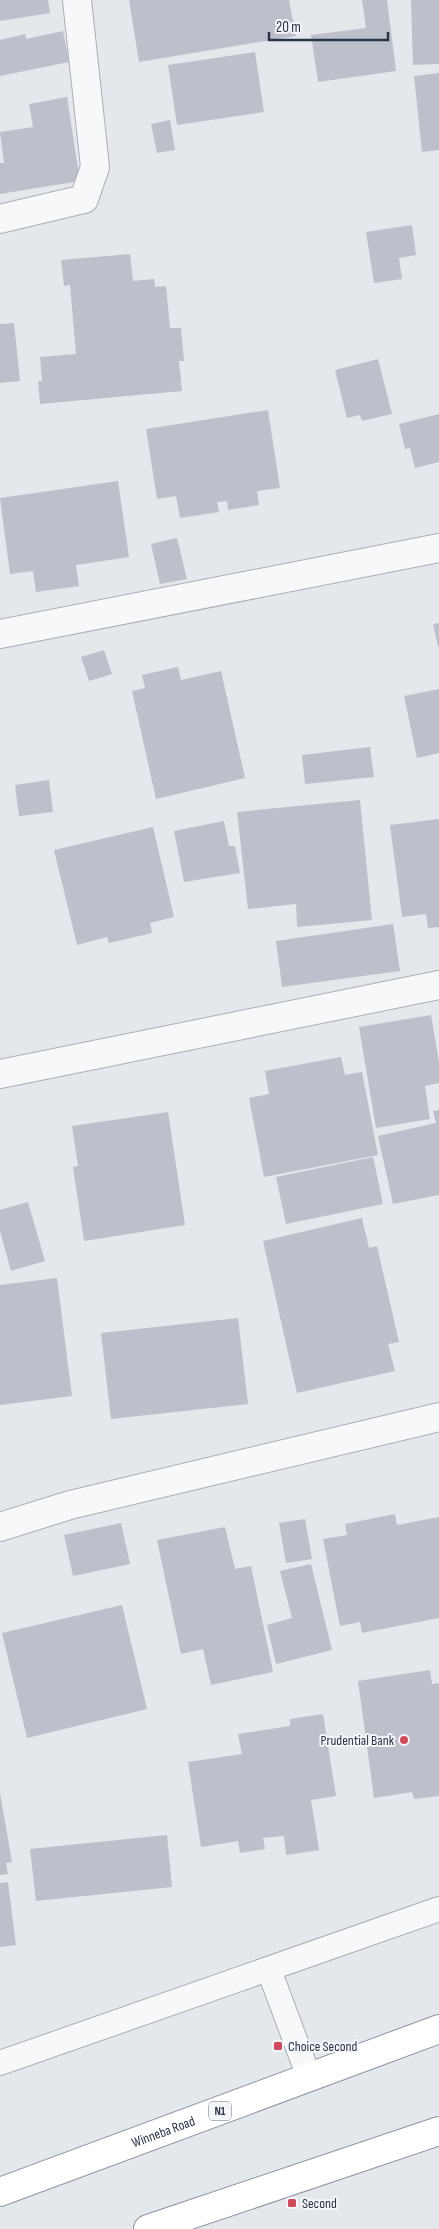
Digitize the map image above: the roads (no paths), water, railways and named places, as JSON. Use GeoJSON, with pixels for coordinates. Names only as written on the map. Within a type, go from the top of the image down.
{"type":"FeatureCollection","features":[{"type":"Feature","properties":{"kind":"highway","name":"Winneba Road"},"geometry":{"type":"LineString","coordinates":[[0,2192],[439,2029]]}},
{"type":"Feature","properties":{"kind":"highway"},"geometry":{"type":"LineString","coordinates":[[160,2227],[439,2131]]}},
{"type":"Feature","properties":{"kind":"street"},"geometry":{"type":"LineString","coordinates":[[0,218],[84,199],[93,175],[95,167],[77,0]]}},
{"type":"Feature","properties":{"kind":"street"},"geometry":{"type":"LineString","coordinates":[[0,634],[439,548]]}},
{"type":"Feature","properties":{"kind":"street"},"geometry":{"type":"LineString","coordinates":[[0,1074],[439,985]]}},
{"type":"Feature","properties":{"kind":"street"},"geometry":{"type":"LineString","coordinates":[[0,1527],[70,1505],[439,1416]]}},
{"type":"Feature","properties":{"kind":"lane"},"geometry":{"type":"LineString","coordinates":[[0,2063],[439,1909]]}},
{"type":"Feature","properties":{"kind":"lane"},"geometry":{"type":"LineString","coordinates":[[269,1970],[309,2077]]}},
{"type":"Feature","properties":{"kind":"place","name":"Prudential Bank"},"geometry":{"type":"Point","coordinates":[404,1740]}},
{"type":"Feature","properties":{"kind":"place","name":"Choice Second"},"geometry":{"type":"Point","coordinates":[278,2046]}},
{"type":"Feature","properties":{"kind":"place","name":"Second"},"geometry":{"type":"Point","coordinates":[292,2203]}}]}
